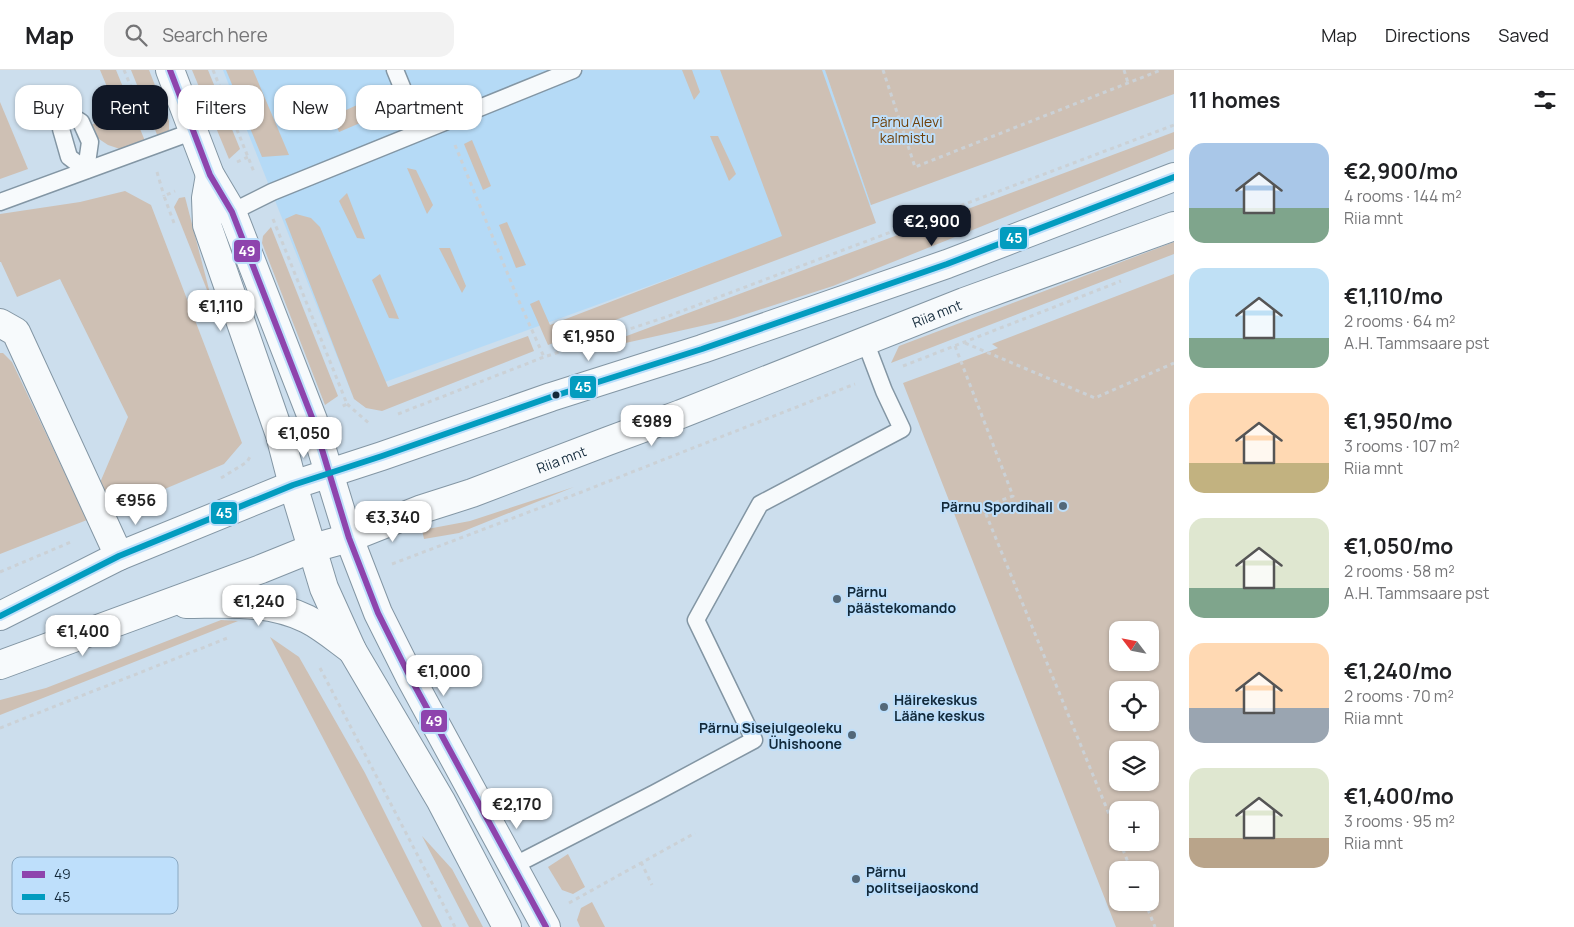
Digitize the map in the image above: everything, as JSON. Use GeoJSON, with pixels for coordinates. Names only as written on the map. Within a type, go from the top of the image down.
{"type":"FeatureCollection","features":[{"type":"Feature","properties":{"kind":"main road"},"geometry":{"type":"LineString","coordinates":[[170,70],[210,175],[232,212],[313,420],[349,538],[378,613],[406,671],[546,927]]}},
{"type":"Feature","properties":{"kind":"main road"},"geometry":{"type":"LineString","coordinates":[[210,175],[206,198],[207,225],[280,435],[324,588],[352,650],[441,801],[507,927]]}},
{"type":"Feature","properties":{"kind":"main road"},"geometry":{"type":"LineString","coordinates":[[0,616],[119,556],[294,485],[948,264],[1174,177]]}},
{"type":"Feature","properties":{"kind":"main road","name":"Riia mnt"},"geometry":{"type":"LineString","coordinates":[[0,665],[313,548],[349,538],[422,509],[472,493],[608,440],[682,414],[964,302],[1174,226]]}},
{"type":"Feature","properties":{"kind":"main road"},"geometry":{"type":"LineString","coordinates":[[0,323],[16,332],[119,556]]}},
{"type":"Feature","properties":{"kind":"main road"},"geometry":{"type":"LineString","coordinates":[[166,603],[241,603],[283,609],[309,620],[352,650]]}},
{"type":"Feature","properties":{"kind":"lane"},"geometry":{"type":"LineString","coordinates":[[207,225],[264,196],[420,131],[395,70]]}},
{"type":"Feature","properties":{"kind":"lane"},"geometry":{"type":"LineString","coordinates":[[482,106],[572,70]]}},
{"type":"Feature","properties":{"kind":"lane"},"geometry":{"type":"LineString","coordinates":[[0,202],[194,131]]}},
{"type":"Feature","properties":{"kind":"lane"},"geometry":{"type":"LineString","coordinates":[[513,866],[754,740],[696,620],[760,504],[902,429],[866,341]]}},
{"type":"Feature","properties":{"kind":"path"},"geometry":{"type":"LineString","coordinates":[[214,70],[347,404],[371,425],[380,422]]}},
{"type":"Feature","properties":{"kind":"path"},"geometry":{"type":"LineString","coordinates":[[883,70],[915,167],[1161,70]]}},
{"type":"Feature","properties":{"kind":"path"},"geometry":{"type":"LineString","coordinates":[[1124,70],[1128,83]]}},
{"type":"Feature","properties":{"kind":"path"},"geometry":{"type":"LineString","coordinates":[[398,414],[544,357],[666,317],[1174,125]]}},
{"type":"Feature","properties":{"kind":"path"},"geometry":{"type":"LineString","coordinates":[[448,130],[544,357]]}},
{"type":"Feature","properties":{"kind":"path"},"geometry":{"type":"LineString","coordinates":[[392,564],[1128,278]]}},
{"type":"Feature","properties":{"kind":"path"},"geometry":{"type":"LineString","coordinates":[[965,342],[1095,398],[1174,363]]}},
{"type":"Feature","properties":{"kind":"path"},"geometry":{"type":"LineString","coordinates":[[955,346],[1013,496],[983,507],[1109,814]]}},
{"type":"Feature","properties":{"kind":"path"},"geometry":{"type":"LineString","coordinates":[[335,410],[347,404]]}},
{"type":"Feature","properties":{"kind":"path"},"geometry":{"type":"LineString","coordinates":[[225,476],[247,462],[251,454]]}},
{"type":"Feature","properties":{"kind":"path"},"geometry":{"type":"LineString","coordinates":[[0,728],[236,635]]}},
{"type":"Feature","properties":{"kind":"path"},"geometry":{"type":"LineString","coordinates":[[316,660],[455,927]]}},
{"type":"Feature","properties":{"kind":"path"},"geometry":{"type":"LineString","coordinates":[[568,904],[695,833]]}},
{"type":"Feature","properties":{"kind":"path"},"geometry":{"type":"LineString","coordinates":[[641,862],[652,886]]}},
{"type":"Feature","properties":{"kind":"path"},"geometry":{"type":"LineString","coordinates":[[1149,911],[1155,927]]}},
{"type":"Feature","properties":{"kind":"shaded area"},"geometry":{"type":"Polygon","coordinates":[[[223,70],[825,70],[871,205],[352,394],[247,130],[264,130],[264,85],[229,85],[223,70]]]}},
{"type":"Feature","properties":{"kind":"green space"},"geometry":{"type":"Polygon","coordinates":[[[100,70],[116,70],[122,85],[106,85],[100,70]]]}},
{"type":"Feature","properties":{"kind":"green space"},"geometry":{"type":"Polygon","coordinates":[[[131,70],[149,70],[155,85],[137,85],[131,70]]]}},
{"type":"Feature","properties":{"kind":"green space"},"geometry":{"type":"Polygon","coordinates":[[[192,70],[208,70],[214,85],[198,85],[192,70]]]}},
{"type":"Feature","properties":{"kind":"green space"},"geometry":{"type":"Polygon","coordinates":[[[226,70],[253,70],[259,85],[232,85],[226,70]]]}},
{"type":"Feature","properties":{"kind":"green space"},"geometry":{"type":"Polygon","coordinates":[[[682,70],[692,70],[700,92],[694,100],[682,70]]]}},
{"type":"Feature","properties":{"kind":"green space"},"geometry":{"type":"Polygon","coordinates":[[[720,70],[822,70],[876,223],[548,345],[530,304],[539,300],[550,325],[782,236],[720,70]]]}},
{"type":"Feature","properties":{"kind":"green space","name":"Pärnu Alevi kalmistu"},"geometry":{"type":"Polygon","coordinates":[[[825,70],[1174,70],[1174,94],[871,205],[825,70]]]}},
{"type":"Feature","properties":{"kind":"green space"},"geometry":{"type":"Polygon","coordinates":[[[264,96],[274,120],[274,130],[278,130],[289,155],[262,157],[251,130],[264,130],[264,96]]]}},
{"type":"Feature","properties":{"kind":"green space"},"geometry":{"type":"Polygon","coordinates":[[[0,102],[28,169],[0,179],[0,102]]]}},
{"type":"Feature","properties":{"kind":"green space"},"geometry":{"type":"Polygon","coordinates":[[[356,106],[356,125],[346,129],[346,110],[356,106]]]}},
{"type":"Feature","properties":{"kind":"green space"},"geometry":{"type":"Polygon","coordinates":[[[168,118],[169,130],[158,137],[155,130],[168,130],[168,118]]]}},
{"type":"Feature","properties":{"kind":"green space"},"geometry":{"type":"Polygon","coordinates":[[[93,130],[141,130],[145,141],[120,149],[108,145],[96,137],[93,130]]]}},
{"type":"Feature","properties":{"kind":"green space"},"geometry":{"type":"Polygon","coordinates":[[[217,130],[232,130],[240,149],[229,159],[217,130]]]}},
{"type":"Feature","properties":{"kind":"green space"},"geometry":{"type":"Polygon","coordinates":[[[1174,132],[1174,149],[833,286],[728,320],[581,353],[1174,132]]]}},
{"type":"Feature","properties":{"kind":"green space"},"geometry":{"type":"Polygon","coordinates":[[[710,136],[718,136],[736,174],[729,181],[710,136]]]}},
{"type":"Feature","properties":{"kind":"green space"},"geometry":{"type":"Polygon","coordinates":[[[472,140],[491,186],[483,190],[464,144],[472,140]]]}},
{"type":"Feature","properties":{"kind":"green space"},"geometry":{"type":"Polygon","coordinates":[[[407,168],[416,170],[433,205],[427,214],[407,168]]]}},
{"type":"Feature","properties":{"kind":"green space"},"geometry":{"type":"Polygon","coordinates":[[[125,191],[151,205],[242,443],[224,464],[110,512],[99,485],[128,417],[60,279],[17,297],[0,262],[0,214],[80,202],[125,191]]]}},
{"type":"Feature","properties":{"kind":"green space"},"geometry":{"type":"Polygon","coordinates":[[[347,193],[365,239],[357,238],[339,201],[347,193]]]}},
{"type":"Feature","properties":{"kind":"green space"},"geometry":{"type":"Polygon","coordinates":[[[185,197],[213,305],[174,207],[179,198],[185,197]]]}},
{"type":"Feature","properties":{"kind":"green space"},"geometry":{"type":"Polygon","coordinates":[[[296,214],[311,218],[320,227],[388,387],[528,336],[534,351],[382,411],[366,408],[354,399],[285,219],[296,214]]]}},
{"type":"Feature","properties":{"kind":"green space"},"geometry":{"type":"Polygon","coordinates":[[[507,222],[526,265],[516,268],[499,225],[507,222]]]}},
{"type":"Feature","properties":{"kind":"green space"},"geometry":{"type":"Polygon","coordinates":[[[271,227],[338,396],[325,405],[262,243],[263,236],[271,227]]]}},
{"type":"Feature","properties":{"kind":"green space"},"geometry":{"type":"Polygon","coordinates":[[[1174,242],[1174,254],[891,363],[899,346],[1174,242]]]}},
{"type":"Feature","properties":{"kind":"green space"},"geometry":{"type":"Polygon","coordinates":[[[439,248],[450,248],[466,286],[462,293],[439,248]]]}},
{"type":"Feature","properties":{"kind":"green space"},"geometry":{"type":"Polygon","coordinates":[[[380,274],[399,319],[389,318],[372,280],[380,274]]]}},
{"type":"Feature","properties":{"kind":"green space","name":"Pärnu Spordihall"},"geometry":{"type":"Polygon","coordinates":[[[1174,274],[1174,927],[1116,927],[1110,911],[1159,911],[1159,861],[1109,861],[1109,909],[903,383],[998,348],[992,344],[1174,274]]]}},
{"type":"Feature","properties":{"kind":"green space"},"geometry":{"type":"Polygon","coordinates":[[[0,353],[3,353],[12,362],[87,520],[0,554],[0,353]]]}},
{"type":"Feature","properties":{"kind":"green space"},"geometry":{"type":"Polygon","coordinates":[[[574,487],[459,533],[424,539],[422,530],[470,521],[574,487]]]}},
{"type":"Feature","properties":{"kind":"green space"},"geometry":{"type":"Polygon","coordinates":[[[221,620],[238,621],[0,715],[0,700],[46,688],[221,620]]]}},
{"type":"Feature","properties":{"kind":"green space"},"geometry":{"type":"Polygon","coordinates":[[[270,637],[299,657],[365,773],[442,927],[422,927],[270,637]]]}},
{"type":"Feature","properties":{"kind":"green space"},"geometry":{"type":"Polygon","coordinates":[[[422,836],[452,869],[483,927],[469,927],[422,836]]]}},
{"type":"Feature","properties":{"kind":"green space"},"geometry":{"type":"Polygon","coordinates":[[[568,854],[585,887],[573,894],[562,890],[548,867],[568,854]]]}},
{"type":"Feature","properties":{"kind":"green space"},"geometry":{"type":"Polygon","coordinates":[[[592,902],[605,927],[580,927],[577,920],[581,908],[592,902]]]}},
{"type":"Feature","properties":{"kind":"transit line","name":"49"},"geometry":{"type":"LineString","coordinates":[[170,70],[210,175],[232,212],[313,420],[349,538],[378,613],[410,677],[546,927]]}},
{"type":"Feature","properties":{"kind":"transit line","name":"45"},"geometry":{"type":"LineString","coordinates":[[0,616],[119,556],[293,485],[551,397],[702,349],[947,264],[1174,177]]}},
{"type":"Feature","properties":{"kind":"place","name":"Pärnu Spordihall"},"geometry":{"type":"Point","coordinates":[1063,506]}},
{"type":"Feature","properties":{"kind":"place","name":"Pärnu päästekomando"},"geometry":{"type":"Point","coordinates":[837,599]}},
{"type":"Feature","properties":{"kind":"place","name":"Häirekeskus Lääne keskus"},"geometry":{"type":"Point","coordinates":[884,707]}},
{"type":"Feature","properties":{"kind":"place","name":"Pärnu Sisejulgeoleku Ühishoone"},"geometry":{"type":"Point","coordinates":[852,735]}},
{"type":"Feature","properties":{"kind":"place","name":"Pärnu politseijaoskond"},"geometry":{"type":"Point","coordinates":[856,879]}}]}
